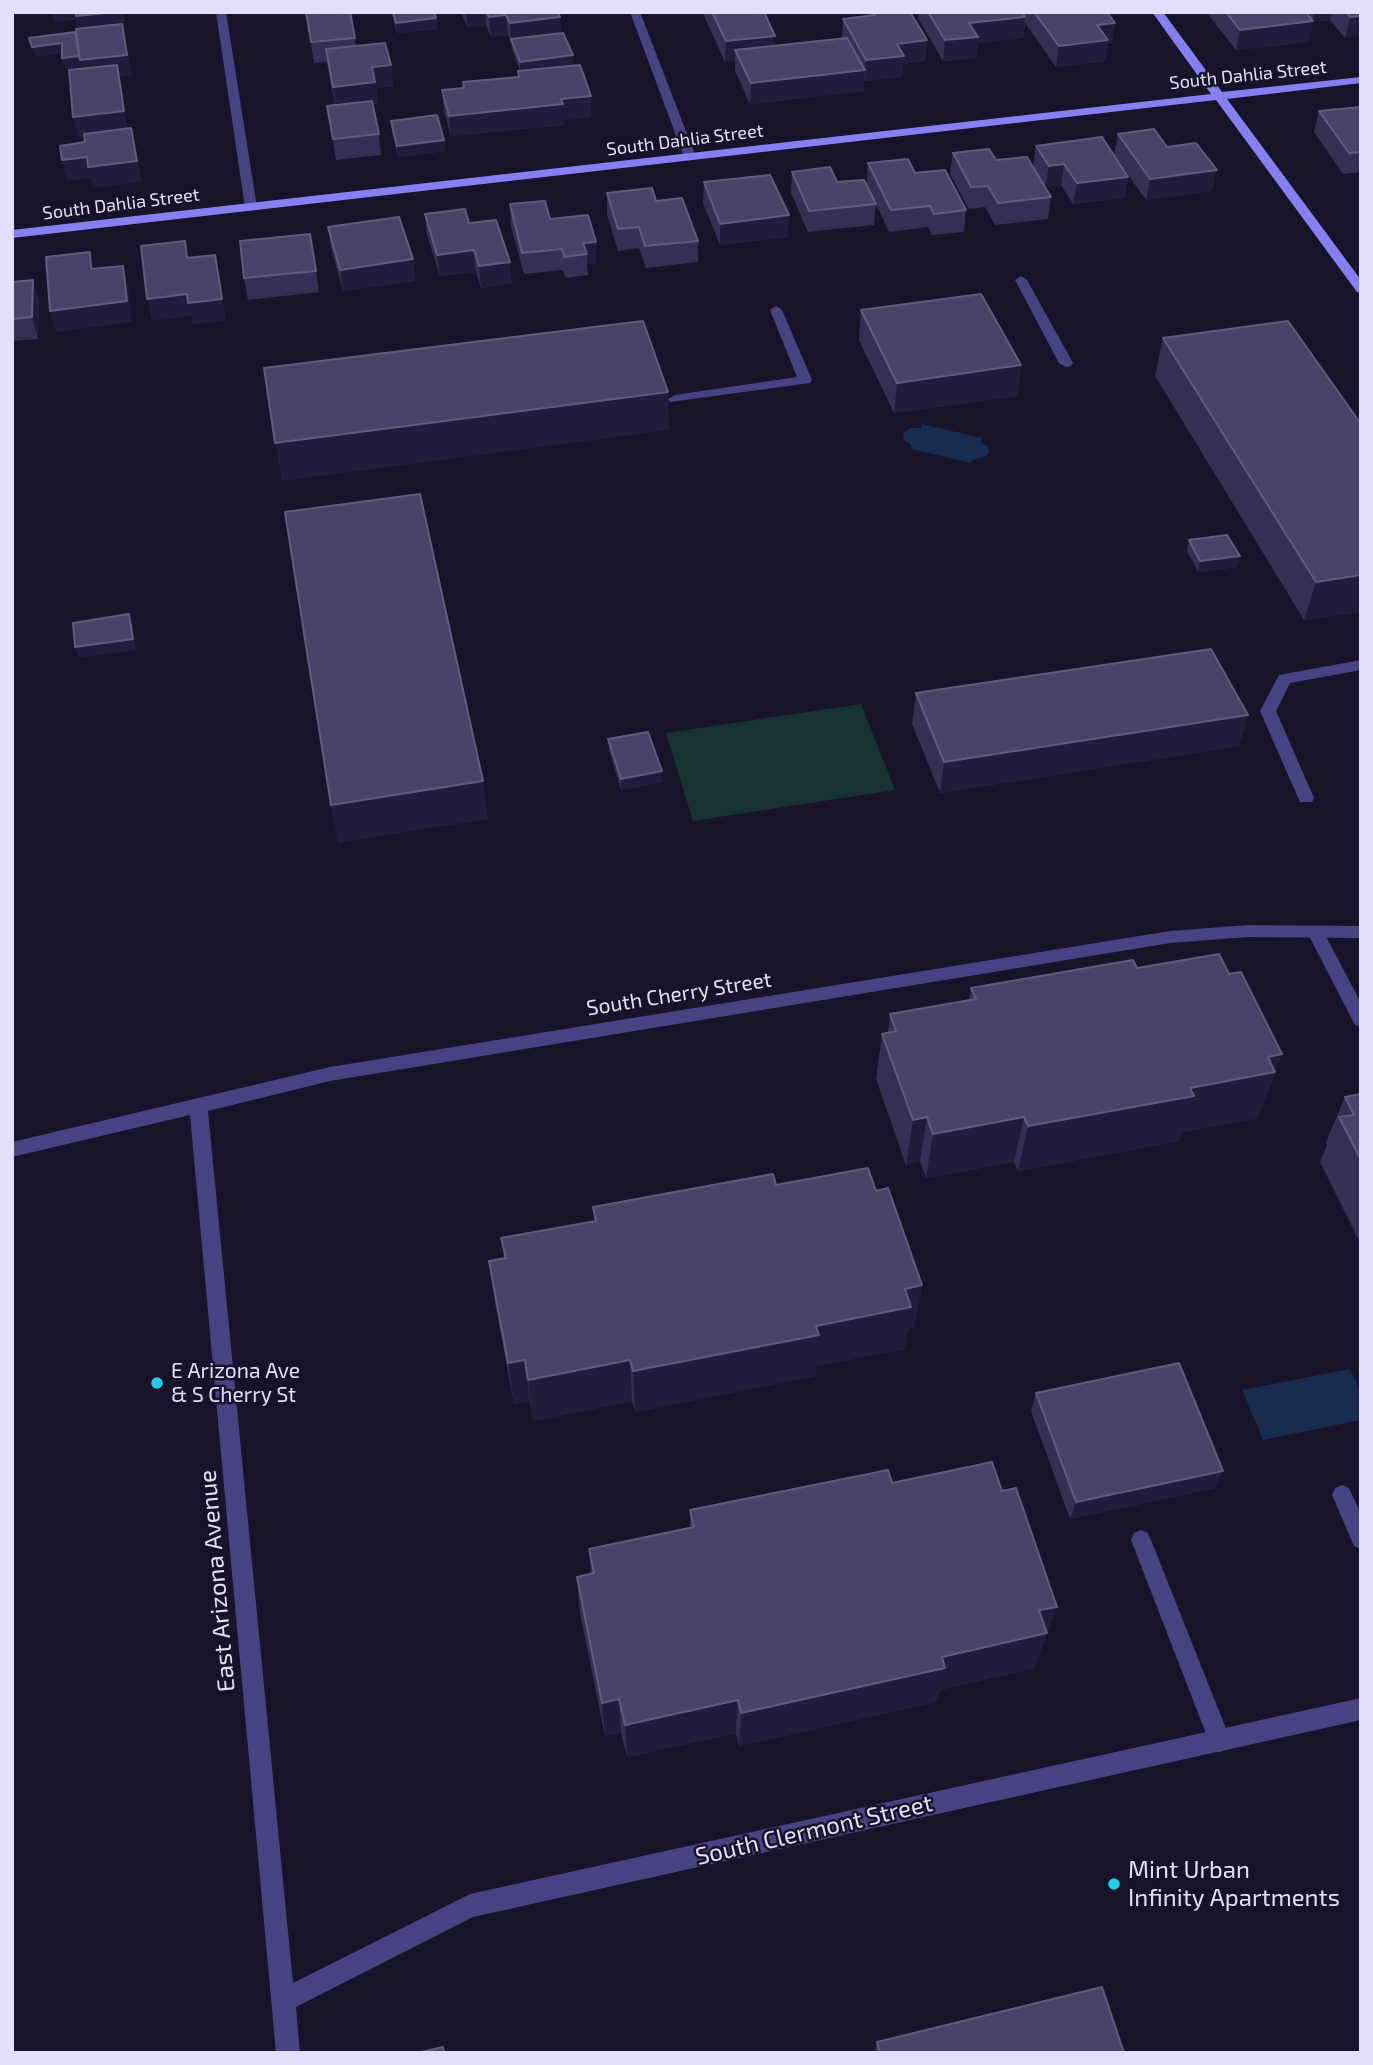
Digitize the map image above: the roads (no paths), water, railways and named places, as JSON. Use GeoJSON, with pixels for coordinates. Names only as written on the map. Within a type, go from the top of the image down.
{"type":"FeatureCollection","features":[{"type":"Feature","properties":{"kind":"street"},"geometry":{"type":"LineString","coordinates":[[221,12],[251,207]]}},
{"type":"Feature","properties":{"kind":"street"},"geometry":{"type":"LineString","coordinates":[[635,12],[690,157]]}},
{"type":"Feature","properties":{"kind":"street"},"geometry":{"type":"LineString","coordinates":[[1157,12],[1361,289]]}},
{"type":"Feature","properties":{"kind":"street","name":"South Dahlia Street"},"geometry":{"type":"LineString","coordinates":[[12,234],[1361,80]]}},
{"type":"Feature","properties":{"kind":"street"},"geometry":{"type":"LineString","coordinates":[[1021,280],[1066,363]]}},
{"type":"Feature","properties":{"kind":"street"},"geometry":{"type":"LineString","coordinates":[[675,399],[804,380],[776,310]]}},
{"type":"Feature","properties":{"kind":"street"},"geometry":{"type":"LineString","coordinates":[[1306,798],[1268,711],[1284,679],[1361,666]]}},
{"type":"Feature","properties":{"kind":"street"},"geometry":{"type":"LineString","coordinates":[[1315,932],[1361,1020]]}},
{"type":"Feature","properties":{"kind":"street","name":"South Cherry Street"},"geometry":{"type":"LineString","coordinates":[[12,1150],[330,1074],[1157,939],[1218,933],[1361,932]]}},
{"type":"Feature","properties":{"kind":"street","name":"East Arizona Avenue"},"geometry":{"type":"LineString","coordinates":[[198,1105],[288,2053]]}},
{"type":"Feature","properties":{"kind":"street"},"geometry":{"type":"LineString","coordinates":[[1342,1495],[1361,1539]]}},
{"type":"Feature","properties":{"kind":"street"},"geometry":{"type":"LineString","coordinates":[[1142,1540],[1220,1741]]}},
{"type":"Feature","properties":{"kind":"street","name":"South Clermont Street"},"geometry":{"type":"LineString","coordinates":[[284,2000],[470,1906],[1361,1709]]}},
{"type":"Feature","properties":{"kind":"water"},"geometry":{"type":"Polygon","coordinates":[[[922,424],[982,438],[981,442],[988,447],[989,453],[982,458],[973,459],[971,463],[911,449],[911,445],[904,440],[903,433],[910,428],[921,428],[922,424]]]}},
{"type":"Feature","properties":{"kind":"water"},"geometry":{"type":"Polygon","coordinates":[[[1350,1369],[1361,1392],[1361,1420],[1263,1440],[1242,1390],[1350,1369]]]}},
{"type":"Feature","properties":{"kind":"place","name":"E Arizona Ave & S Cherry St"},"geometry":{"type":"Point","coordinates":[157,1383]}},
{"type":"Feature","properties":{"kind":"place","name":"Mint Urban Infinity Apartments"},"geometry":{"type":"Point","coordinates":[1114,1884]}}]}
